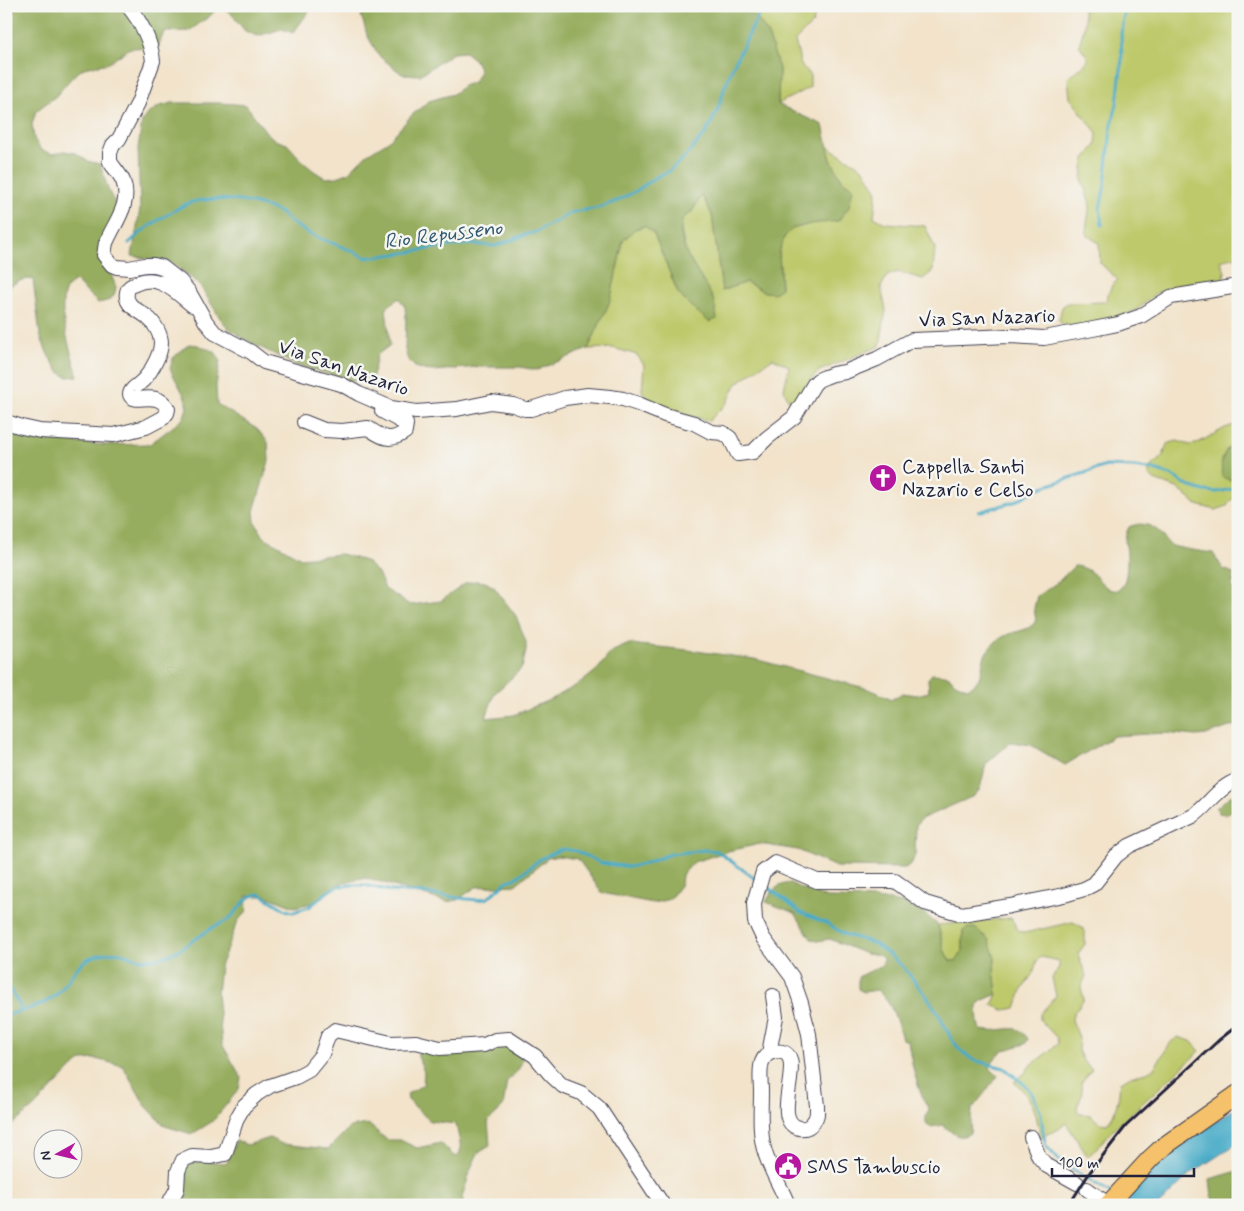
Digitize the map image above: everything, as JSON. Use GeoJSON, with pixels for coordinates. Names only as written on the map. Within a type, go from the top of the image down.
{"type":"FeatureCollection","features":[{"type":"Feature","properties":{"kind":"main road"},"geometry":{"type":"LineString","coordinates":[[1109,1205],[1164,1147],[1238,1094]]}},
{"type":"Feature","properties":{"kind":"street","name":"Via San Nazario"},"geometry":{"type":"LineString","coordinates":[[128,6],[146,31],[153,61],[138,104],[110,153],[110,162],[124,182],[125,198],[123,208],[106,244],[104,255],[112,265],[118,267],[130,268],[145,265],[162,267],[180,281],[189,292],[209,327],[215,333],[251,352],[264,362],[341,384],[391,408],[416,412],[491,402],[532,409],[564,398],[588,395],[610,397],[638,404],[665,416],[694,424],[711,432],[723,433],[730,438],[738,454],[753,452],[767,438],[794,417],[818,380],[877,359],[912,340],[1009,336],[1044,338],[1093,330],[1141,316],[1171,297],[1238,286]]}},
{"type":"Feature","properties":{"kind":"street"},"geometry":{"type":"LineString","coordinates":[[6,422],[40,431],[114,435],[146,427],[163,418],[168,409],[165,404],[150,398],[134,399],[130,394],[132,389],[147,376],[155,362],[161,343],[158,332],[151,320],[132,307],[128,301],[127,291],[129,287],[138,282],[156,281],[165,284],[200,312]]}},
{"type":"Feature","properties":{"kind":"street"},"geometry":{"type":"LineString","coordinates":[[304,422],[324,430],[342,431],[368,428],[383,438],[397,438],[405,432],[406,424],[372,406],[359,394]]}},
{"type":"Feature","properties":{"kind":"street"},"geometry":{"type":"LineString","coordinates":[[788,1205],[769,1164],[762,1138],[761,1071],[764,1057],[769,1053],[780,1052],[786,1054],[790,1059],[791,1075],[786,1107],[788,1120],[792,1126],[804,1129],[810,1126],[817,1118],[817,1106],[810,1034],[801,1003],[792,977],[763,938],[754,921],[754,903],[762,872],[775,863],[817,881],[895,881],[926,903],[962,914],[1010,906],[1064,895],[1094,884],[1116,856],[1129,846],[1193,816],[1228,783],[1238,780]]}},
{"type":"Feature","properties":{"kind":"street"},"geometry":{"type":"LineString","coordinates":[[769,1053],[776,1017],[773,996]]}},
{"type":"Feature","properties":{"kind":"street"},"geometry":{"type":"LineString","coordinates":[[168,1205],[177,1189],[178,1171],[183,1160],[192,1156],[211,1157],[225,1154],[237,1118],[244,1106],[257,1094],[270,1086],[296,1077],[309,1070],[322,1054],[328,1036],[335,1030],[391,1043],[416,1042],[440,1048],[457,1048],[509,1039],[535,1056],[563,1086],[581,1093],[599,1108],[663,1205]]}},
{"type":"Feature","properties":{"kind":"street"},"geometry":{"type":"LineString","coordinates":[[1031,1136],[1039,1156],[1047,1166],[1082,1186],[1109,1205]]}},
{"type":"Feature","properties":{"kind":"green space"},"geometry":{"type":"Polygon","coordinates":[[[6,6],[313,6],[293,33],[282,29],[257,36],[245,31],[230,12],[218,7],[210,16],[189,31],[164,32],[158,47],[130,48],[109,63],[84,68],[73,76],[56,96],[36,111],[32,124],[34,139],[41,150],[53,154],[64,151],[76,153],[87,161],[100,164],[109,192],[116,205],[106,262],[116,287],[114,296],[107,301],[98,303],[75,281],[68,286],[64,294],[63,317],[78,376],[68,377],[59,372],[48,355],[40,335],[33,279],[17,282],[6,292],[6,6]]]}},
{"type":"Feature","properties":{"kind":"green space"},"geometry":{"type":"Polygon","coordinates":[[[353,6],[737,6],[739,9],[756,17],[770,40],[779,69],[778,104],[823,125],[831,160],[842,180],[853,188],[849,207],[838,221],[810,224],[792,229],[785,236],[779,252],[781,288],[774,293],[765,292],[746,282],[722,291],[712,215],[702,195],[691,213],[683,218],[681,229],[685,250],[714,301],[717,319],[709,322],[678,293],[654,234],[645,226],[635,229],[623,241],[610,301],[588,349],[537,370],[520,367],[477,367],[434,371],[415,367],[408,360],[405,350],[405,307],[399,298],[386,308],[390,345],[377,355],[372,380],[352,381],[296,365],[244,339],[227,327],[199,284],[172,263],[132,256],[140,209],[138,148],[142,122],[149,113],[160,106],[172,103],[246,105],[266,132],[275,140],[287,144],[314,171],[325,178],[337,177],[348,173],[366,155],[387,142],[412,115],[429,101],[453,94],[463,86],[474,82],[480,71],[475,60],[465,52],[453,53],[420,75],[402,74],[379,56],[367,35],[360,11],[353,6]]]}},
{"type":"Feature","properties":{"kind":"green space"},"geometry":{"type":"Polygon","coordinates":[[[737,6],[817,6],[813,23],[795,41],[801,65],[810,75],[810,87],[778,104],[779,69],[756,17],[738,9],[737,6]]]}},
{"type":"Feature","properties":{"kind":"green space"},"geometry":{"type":"Polygon","coordinates":[[[1081,6],[1238,6],[1238,259],[1232,257],[1221,261],[1225,272],[1223,281],[1189,283],[1156,293],[1138,309],[1110,322],[1076,327],[1063,325],[1059,320],[1062,307],[1067,303],[1105,302],[1112,285],[1118,280],[1100,263],[1099,243],[1088,236],[1086,230],[1090,204],[1082,180],[1084,160],[1096,145],[1097,133],[1070,98],[1068,78],[1087,62],[1087,56],[1079,45],[1084,21],[1081,6]]]}},
{"type":"Feature","properties":{"kind":"green space"},"geometry":{"type":"Polygon","coordinates":[[[827,146],[864,169],[877,192],[874,217],[885,223],[925,226],[935,248],[933,271],[923,279],[898,272],[887,276],[881,287],[886,310],[880,346],[819,371],[795,399],[788,400],[784,389],[789,366],[773,358],[737,383],[727,403],[709,421],[659,408],[649,401],[642,391],[644,365],[637,355],[613,348],[588,349],[610,301],[623,241],[635,229],[645,226],[654,234],[678,293],[714,301],[686,253],[680,226],[683,218],[691,213],[702,195],[712,215],[722,291],[746,282],[765,292],[781,288],[779,252],[784,236],[792,229],[810,224],[852,188],[842,180],[831,160],[827,146]]]}},
{"type":"Feature","properties":{"kind":"green space"},"geometry":{"type":"Polygon","coordinates":[[[189,344],[198,345],[215,352],[220,360],[216,386],[217,404],[257,429],[268,442],[269,461],[254,511],[255,522],[264,537],[301,558],[341,554],[365,561],[378,573],[385,589],[410,605],[441,601],[466,583],[485,582],[494,587],[516,616],[526,642],[526,651],[522,668],[494,694],[486,718],[514,715],[554,698],[582,682],[598,669],[611,652],[629,644],[754,659],[869,689],[892,699],[903,693],[916,695],[929,692],[928,679],[932,674],[945,675],[955,683],[967,688],[973,685],[980,676],[986,654],[992,646],[1005,635],[1024,630],[1033,625],[1036,621],[1034,608],[1037,596],[1058,582],[1074,566],[1088,570],[1110,589],[1117,590],[1121,588],[1126,574],[1127,554],[1125,538],[1127,532],[1129,527],[1143,524],[1156,529],[1169,544],[1213,553],[1223,569],[1234,575],[1232,588],[1238,598],[1238,724],[1206,735],[1196,736],[1165,733],[1114,736],[1065,765],[1031,745],[1011,742],[986,764],[980,789],[974,796],[923,818],[916,825],[915,854],[912,863],[905,868],[836,867],[798,850],[760,844],[728,851],[694,862],[682,875],[681,884],[670,899],[653,903],[602,893],[578,859],[558,856],[548,858],[515,885],[476,887],[457,900],[447,902],[371,879],[361,878],[342,883],[313,903],[294,907],[266,896],[246,896],[247,911],[238,921],[220,966],[217,993],[222,1044],[241,1077],[239,1089],[213,1121],[192,1134],[165,1126],[145,1105],[123,1066],[96,1059],[83,1060],[73,1067],[34,1107],[6,1130],[6,434],[36,440],[106,445],[150,444],[183,419],[187,408],[185,397],[170,369],[173,358],[189,344]]]}},
{"type":"Feature","properties":{"kind":"green space"},"geometry":{"type":"Polygon","coordinates":[[[1238,424],[1238,439],[1227,449],[1222,458],[1229,480],[1238,478],[1238,495],[1227,506],[1216,510],[1197,505],[1177,488],[1154,480],[1149,475],[1149,468],[1163,456],[1167,444],[1177,441],[1190,445],[1196,444],[1225,428],[1238,424]]]}},
{"type":"Feature","properties":{"kind":"green space"},"geometry":{"type":"Polygon","coordinates":[[[1238,439],[1238,478],[1229,480],[1223,477],[1222,461],[1226,451],[1238,439]]]}},
{"type":"Feature","properties":{"kind":"green space"},"geometry":{"type":"Polygon","coordinates":[[[1238,791],[1238,814],[1231,811],[1225,814],[1219,813],[1216,808],[1238,791]]]}},
{"type":"Feature","properties":{"kind":"green space"},"geometry":{"type":"Polygon","coordinates":[[[790,883],[827,898],[876,899],[903,903],[925,914],[938,925],[944,950],[950,961],[956,961],[963,950],[963,931],[968,928],[975,928],[989,940],[995,958],[994,970],[997,994],[981,1001],[977,1006],[978,1024],[981,1030],[985,1031],[1016,1029],[1023,1032],[1028,1039],[1025,1044],[1008,1049],[996,1057],[990,1068],[998,1076],[972,1109],[970,1133],[959,1136],[943,1125],[931,1127],[926,1123],[926,1116],[929,1110],[921,1094],[908,1041],[902,1039],[893,1012],[882,995],[877,990],[864,992],[858,989],[858,977],[881,966],[884,960],[879,955],[866,954],[830,939],[817,941],[811,939],[795,913],[766,902],[775,889],[790,883]]]}},
{"type":"Feature","properties":{"kind":"green space"},"geometry":{"type":"Polygon","coordinates":[[[1011,918],[1018,930],[1024,933],[1073,922],[1082,927],[1085,932],[1085,944],[1078,954],[1086,976],[1081,987],[1084,999],[1073,1014],[1072,1020],[1079,1037],[1078,1050],[1083,1061],[1092,1069],[1081,1083],[1082,1095],[1077,1107],[1078,1113],[1090,1115],[1100,1123],[1107,1124],[1117,1104],[1120,1082],[1154,1068],[1171,1042],[1178,1037],[1191,1041],[1200,1051],[1113,1130],[1088,1157],[1066,1123],[1059,1129],[1040,1137],[1033,1106],[1021,1088],[1014,1082],[1029,1067],[1058,1044],[1057,1038],[1040,1020],[1040,1014],[1056,996],[1052,978],[1059,967],[1059,961],[1041,957],[1022,990],[1016,1008],[1004,1010],[992,1005],[997,994],[994,970],[995,958],[963,931],[963,950],[956,961],[950,961],[944,950],[938,925],[1011,918]]]}},
{"type":"Feature","properties":{"kind":"green space"},"geometry":{"type":"Polygon","coordinates":[[[506,1045],[522,1056],[522,1060],[516,1073],[507,1081],[503,1107],[488,1121],[490,1146],[478,1153],[472,1166],[462,1197],[464,1205],[179,1205],[182,1196],[185,1166],[197,1161],[227,1163],[236,1140],[247,1145],[270,1138],[282,1144],[328,1149],[350,1127],[368,1124],[387,1140],[400,1140],[417,1148],[441,1143],[455,1157],[459,1155],[461,1148],[456,1124],[430,1121],[408,1100],[407,1094],[423,1085],[424,1072],[417,1054],[422,1051],[459,1054],[506,1045]]]}},
{"type":"Feature","properties":{"kind":"green space"},"geometry":{"type":"Polygon","coordinates":[[[1238,1171],[1238,1205],[1213,1205],[1210,1179],[1238,1171]]]}},
{"type":"Feature","properties":{"kind":"water"},"geometry":{"type":"Polygon","coordinates":[[[1238,1107],[1238,1143],[1190,1174],[1159,1205],[1122,1205],[1157,1163],[1196,1134],[1238,1107]]]}},
{"type":"Feature","properties":{"kind":"waterway","name":"Rio Repusseno"},"geometry":{"type":"LineString","coordinates":[[129,243],[149,226],[182,206],[210,199],[234,200],[270,208],[279,212],[310,234],[367,258],[469,244],[496,246],[534,233],[573,212],[598,208],[617,201],[668,172],[685,157],[705,134],[717,112],[733,66],[763,6]]}},
{"type":"Feature","properties":{"kind":"waterway"},"geometry":{"type":"LineString","coordinates":[[1102,225],[1100,209],[1105,184],[1111,129],[1117,103],[1122,60],[1121,33],[1125,6]]}},
{"type":"Feature","properties":{"kind":"waterway"},"geometry":{"type":"LineString","coordinates":[[979,512],[1014,502],[1037,489],[1106,466],[1154,470],[1171,475],[1188,486],[1204,491],[1217,492],[1238,488]]}},
{"type":"Feature","properties":{"kind":"waterway"},"geometry":{"type":"LineString","coordinates":[[6,1015],[35,1007],[49,1000],[61,990],[82,963],[96,956],[117,953],[141,959],[150,959],[160,958],[173,953],[226,921],[245,901],[254,895],[260,894],[286,910],[293,912],[309,907],[330,890],[339,886],[352,885],[478,900],[488,898],[507,881],[515,879],[539,860],[562,849],[576,851],[601,863],[629,867],[671,854],[705,850],[717,851],[757,880]]}},
{"type":"Feature","properties":{"kind":"waterway"},"geometry":{"type":"LineString","coordinates":[[764,884],[801,913],[826,923],[846,935],[875,944],[891,956],[904,968],[928,998],[952,1040],[960,1050],[973,1060],[1004,1068],[1025,1085],[1033,1095],[1041,1114],[1046,1146],[1058,1159],[1111,1193]]}},
{"type":"Feature","properties":{"kind":"waterway"},"geometry":{"type":"LineString","coordinates":[[6,986],[20,1006],[18,1012]]}},
{"type":"Feature","properties":{"kind":"railway"},"geometry":{"type":"LineString","coordinates":[[1069,1205],[1090,1172],[1126,1126],[1219,1040],[1238,1025]]}},
{"type":"Feature","properties":{"kind":"place","name":"Cappella Santi Nazario e Celso"},"geometry":{"type":"Point","coordinates":[883,478]}},
{"type":"Feature","properties":{"kind":"place","name":"SMS Tambuscio"},"geometry":{"type":"Point","coordinates":[788,1166]}}]}
